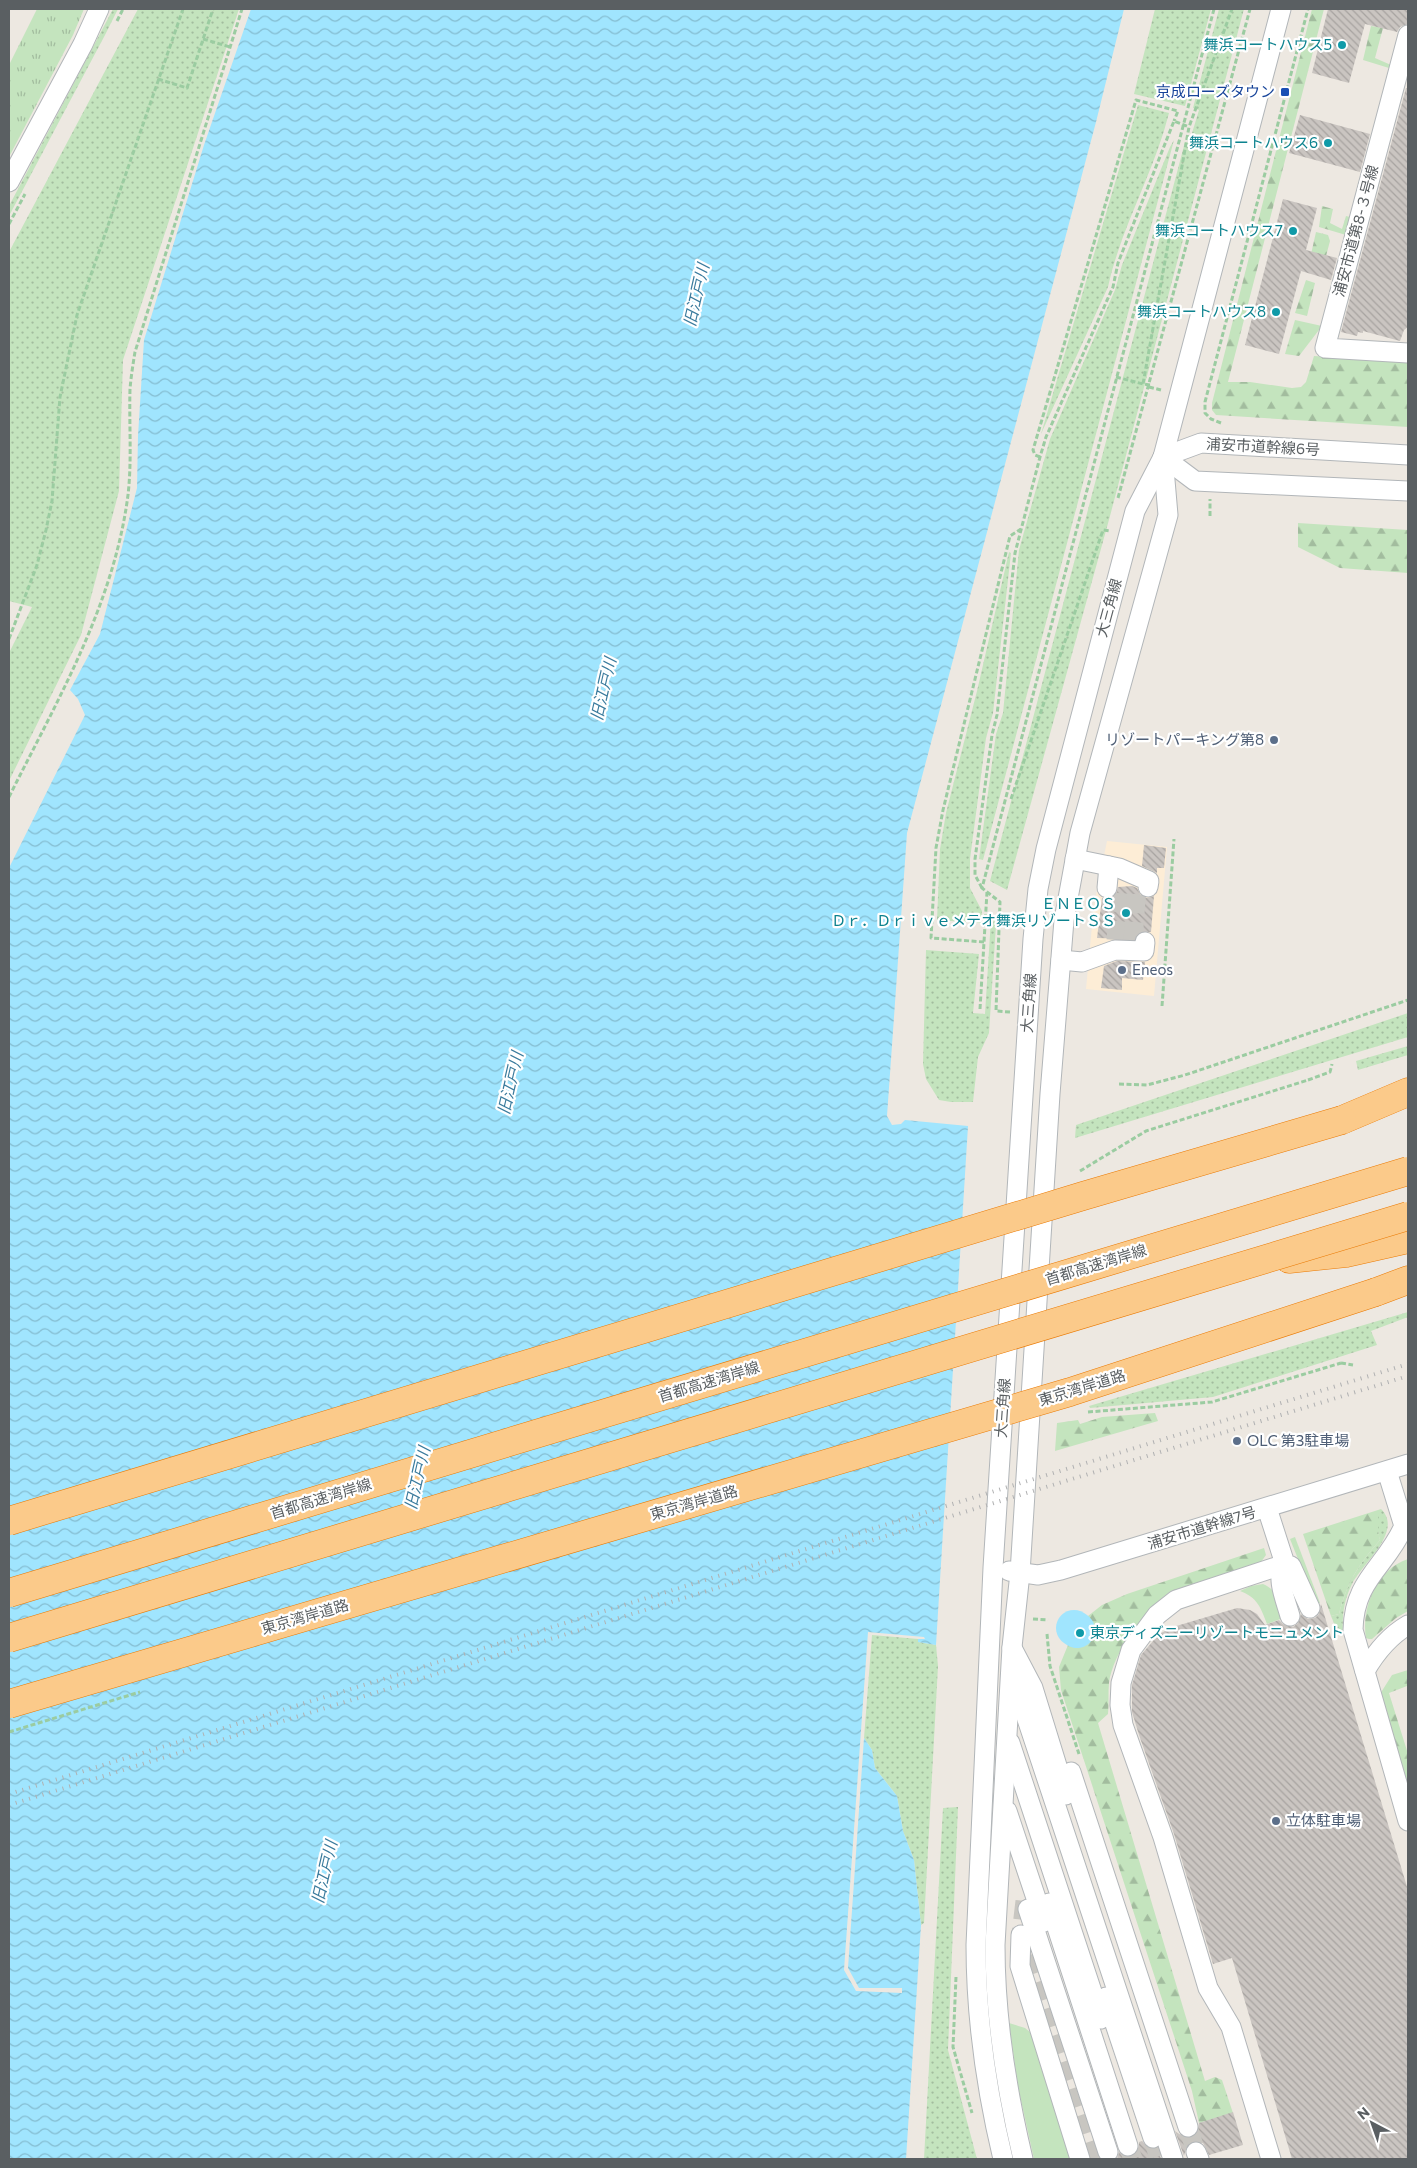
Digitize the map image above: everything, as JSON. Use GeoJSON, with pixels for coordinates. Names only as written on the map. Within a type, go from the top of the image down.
{"type":"FeatureCollection","features":[{"type":"Feature","properties":{"kind":"highway"},"geometry":{"type":"LineString","coordinates":[[1342,1120],[1408,1092]]}},
{"type":"Feature","properties":{"kind":"highway"},"geometry":{"type":"LineString","coordinates":[[9,1521],[1083,1196],[1342,1120],[1408,1106]]}},
{"type":"Feature","properties":{"kind":"highway","name":"首都高速湾岸線"},"geometry":{"type":"LineString","coordinates":[[9,1593],[1408,1171]]}},
{"type":"Feature","properties":{"kind":"highway"},"geometry":{"type":"LineString","coordinates":[[9,1638],[1408,1216]]}},
{"type":"Feature","properties":{"kind":"highway"},"geometry":{"type":"LineString","coordinates":[[1254,1262],[1346,1253],[1408,1239]]}},
{"type":"Feature","properties":{"kind":"highway","name":"東京湾岸道路"},"geometry":{"type":"LineString","coordinates":[[9,1704],[1070,1392],[1408,1280]]}},
{"type":"Feature","properties":{"kind":"highway","name":"東京湾岸道路"},"geometry":{"type":"LineString","coordinates":[[1376,1292],[1408,1286]]}},
{"type":"Feature","properties":{"kind":"street"},"geometry":{"type":"LineString","coordinates":[[9,182],[83,44],[99,9]]}},
{"type":"Feature","properties":{"kind":"street","name":"大三角線"},"geometry":{"type":"LineString","coordinates":[[1003,2159],[984,2068],[976,1992],[976,1935],[993,1568],[1032,939],[1038,889],[1079,717],[1134,511],[1163,457],[1281,9]]}},
{"type":"Feature","properties":{"kind":"street","name":"浦安市道第8-３号線"},"geometry":{"type":"LineString","coordinates":[[1408,35],[1326,348],[1408,353]]}},
{"type":"Feature","properties":{"kind":"street","name":"浦安市道幹線6号"},"geometry":{"type":"LineString","coordinates":[[1163,457],[1201,443],[1408,455]]}},
{"type":"Feature","properties":{"kind":"street"},"geometry":{"type":"LineString","coordinates":[[1163,457],[1195,480],[1408,491]]}},
{"type":"Feature","properties":{"kind":"street","name":"大三角線"},"geometry":{"type":"LineString","coordinates":[[1022,2159],[1004,2066],[995,1990],[995,1945],[1010,1670],[1020,1573],[1060,960],[1064,920],[1074,859],[1168,515],[1163,457]]}},
{"type":"Feature","properties":{"kind":"street"},"geometry":{"type":"LineString","coordinates":[[1074,859],[1126,880]]}},
{"type":"Feature","properties":{"kind":"street"},"geometry":{"type":"LineString","coordinates":[[1060,960],[1082,962],[1121,945]]}},
{"type":"Feature","properties":{"kind":"street","name":"浦安市道幹線7号"},"geometry":{"type":"LineString","coordinates":[[993,1568],[1038,1575],[1061,1570],[1408,1464]]}},
{"type":"Feature","properties":{"kind":"street"},"geometry":{"type":"LineString","coordinates":[[1387,1471],[1406,1527],[1397,1543],[1369,1578],[1359,1595],[1354,1612],[1354,1630],[1408,1821]]}},
{"type":"Feature","properties":{"kind":"street"},"geometry":{"type":"LineString","coordinates":[[1268,1508],[1285,1564]]}},
{"type":"Feature","properties":{"kind":"street"},"geometry":{"type":"LineString","coordinates":[[1285,1564],[1281,1569],[1280,1577],[1290,1616]]}},
{"type":"Feature","properties":{"kind":"street"},"geometry":{"type":"LineString","coordinates":[[1271,2159],[1230,2026],[1208,1988],[1163,1838],[1123,1725],[1120,1705],[1121,1683],[1131,1650],[1157,1615],[1166,1606],[1191,1594],[1285,1564],[1291,1566],[1295,1572],[1310,1608]]}},
{"type":"Feature","properties":{"kind":"street"},"geometry":{"type":"LineString","coordinates":[[1365,1671],[1375,1653],[1394,1633],[1408,1624]]}},
{"type":"Feature","properties":{"kind":"street"},"geometry":{"type":"LineString","coordinates":[[1012,1647],[1033,1688],[1044,1728],[1182,2128]]}},
{"type":"Feature","properties":{"kind":"street"},"geometry":{"type":"LineString","coordinates":[[1010,1670],[1185,2157]]}},
{"type":"Feature","properties":{"kind":"street"},"geometry":{"type":"LineString","coordinates":[[1009,1704],[1130,2145]]}},
{"type":"Feature","properties":{"kind":"street"},"geometry":{"type":"LineString","coordinates":[[1006,1733],[1130,2145]]}},
{"type":"Feature","properties":{"kind":"street"},"geometry":{"type":"LineString","coordinates":[[1005,1766],[1130,2145]]}},
{"type":"Feature","properties":{"kind":"street"},"geometry":{"type":"LineString","coordinates":[[1004,1800],[1026,1868],[1025,1901],[1130,2145]]}},
{"type":"Feature","properties":{"kind":"street"},"geometry":{"type":"LineString","coordinates":[[1021,1935],[1020,1966],[1080,2159]]}},
{"type":"Feature","properties":{"kind":"path"},"geometry":{"type":"LineString","coordinates":[[9,639],[37,565],[46,530],[52,501],[60,397],[77,315],[183,9]]}},
{"type":"Feature","properties":{"kind":"path"},"geometry":{"type":"LineString","coordinates":[[158,79],[187,88],[213,9]]}},
{"type":"Feature","properties":{"kind":"path"},"geometry":{"type":"LineString","coordinates":[[9,797],[80,655],[98,610],[119,541],[128,496],[130,389],[135,352],[242,9]]}},
{"type":"Feature","properties":{"kind":"path"},"geometry":{"type":"LineString","coordinates":[[982,888],[1214,9]]}},
{"type":"Feature","properties":{"kind":"path"},"geometry":{"type":"LineString","coordinates":[[1143,384],[1189,127],[1232,9]]}},
{"type":"Feature","properties":{"kind":"path"},"geometry":{"type":"LineString","coordinates":[[1140,418],[1250,9]]}},
{"type":"Feature","properties":{"kind":"path"},"geometry":{"type":"LineString","coordinates":[[1224,423],[1215,421],[1205,413],[1205,402],[1308,9]]}},
{"type":"Feature","properties":{"kind":"path"},"geometry":{"type":"LineString","coordinates":[[203,39],[230,47]]}},
{"type":"Feature","properties":{"kind":"path"},"geometry":{"type":"LineString","coordinates":[[1010,1012],[996,1011],[1000,902],[982,888],[975,875],[975,859],[992,735],[997,714],[1015,553],[1046,437],[1113,287],[1118,263],[1178,111],[1136,100],[1033,450],[1035,455],[1040,457]]}},
{"type":"Feature","properties":{"kind":"path"},"geometry":{"type":"LineString","coordinates":[[1174,121],[1189,127]]}},
{"type":"Feature","properties":{"kind":"path"},"geometry":{"type":"LineString","coordinates":[[1116,377],[1150,385]]}},
{"type":"Feature","properties":{"kind":"path"},"geometry":{"type":"LineString","coordinates":[[984,942],[931,938],[936,848],[943,810],[1010,536],[1021,529]]}},
{"type":"Feature","properties":{"kind":"path"},"geometry":{"type":"LineString","coordinates":[[1011,799],[1103,530],[1110,531]]}},
{"type":"Feature","properties":{"kind":"path"},"geometry":{"type":"LineString","coordinates":[[1162,1006],[1174,839]]}},
{"type":"Feature","properties":{"kind":"path"},"geometry":{"type":"LineString","coordinates":[[980,1009],[987,892]]}},
{"type":"Feature","properties":{"kind":"path"},"geometry":{"type":"LineString","coordinates":[[1119,1084],[1147,1085],[1184,1075],[1408,1000]]}},
{"type":"Feature","properties":{"kind":"path"},"geometry":{"type":"LineString","coordinates":[[1308,1080],[1330,1072],[1332,1064]]}},
{"type":"Feature","properties":{"kind":"path"},"geometry":{"type":"LineString","coordinates":[[1084,1413],[1212,1402],[1341,1363],[1353,1365]]}},
{"type":"Feature","properties":{"kind":"path"},"geometry":{"type":"LineString","coordinates":[[9,1732],[142,1692]]}},
{"type":"Feature","properties":{"kind":"shaded area"},"geometry":{"type":"Polygon","coordinates":[[[1107,841],[1167,847],[1154,996],[1086,989],[1094,905],[1107,841]]]}},
{"type":"Feature","properties":{"kind":"green space"},"geometry":{"type":"Polygon","coordinates":[[[37,9],[84,9],[73,35],[9,157],[9,65],[37,9]]]}},
{"type":"Feature","properties":{"kind":"green space"},"geometry":{"type":"Polygon","coordinates":[[[113,9],[118,9],[9,216],[9,206],[113,9]]]}},
{"type":"Feature","properties":{"kind":"green space"},"geometry":{"type":"Polygon","coordinates":[[[138,9],[239,9],[123,360],[119,491],[81,635],[9,781],[9,653],[32,607],[9,601],[9,252],[138,9]]]}},
{"type":"Feature","properties":{"kind":"green space"},"geometry":{"type":"Polygon","coordinates":[[[1155,9],[1211,9],[1185,106],[1134,94],[1155,9]]]}},
{"type":"Feature","properties":{"kind":"green space"},"geometry":{"type":"Polygon","coordinates":[[[1219,9],[1244,9],[1110,516],[1007,890],[990,881],[1185,142],[1189,143],[1199,110],[1193,108],[1219,9]]]}},
{"type":"Feature","properties":{"kind":"green space"},"geometry":{"type":"Polygon","coordinates":[[[1312,9],[1324,9],[1228,382],[1250,382],[1292,388],[1301,387],[1306,382],[1314,356],[1408,362],[1408,427],[1216,415],[1212,410],[1212,403],[1312,9]]]}},
{"type":"Feature","properties":{"kind":"green space"},"geometry":{"type":"Polygon","coordinates":[[[1371,26],[1383,28],[1375,58],[1391,65],[1389,68],[1363,60],[1371,26]]]}},
{"type":"Feature","properties":{"kind":"green space"},"geometry":{"type":"Polygon","coordinates":[[[1138,105],[1169,113],[1163,135],[1121,243],[1108,287],[1041,434],[1138,105]]]}},
{"type":"Feature","properties":{"kind":"green space"},"geometry":{"type":"Polygon","coordinates":[[[1174,140],[983,860],[979,859],[996,734],[1003,713],[1019,550],[1050,439],[1115,290],[1122,265],[1174,140]]]}},
{"type":"Feature","properties":{"kind":"green space"},"geometry":{"type":"Polygon","coordinates":[[[1322,206],[1333,209],[1330,223],[1342,229],[1346,216],[1350,217],[1346,235],[1319,227],[1322,206]]]}},
{"type":"Feature","properties":{"kind":"green space"},"geometry":{"type":"Polygon","coordinates":[[[1316,232],[1328,235],[1330,241],[1321,275],[1307,272],[1316,232]]]}},
{"type":"Feature","properties":{"kind":"green space"},"geometry":{"type":"Polygon","coordinates":[[[1306,280],[1315,283],[1307,316],[1295,313],[1306,280]]]}},
{"type":"Feature","properties":{"kind":"green space"},"geometry":{"type":"Polygon","coordinates":[[[1295,320],[1322,326],[1299,356],[1285,354],[1295,320]]]}},
{"type":"Feature","properties":{"kind":"green space"},"geometry":{"type":"Polygon","coordinates":[[[1298,523],[1408,530],[1408,573],[1340,568],[1298,547],[1298,523]]]}},
{"type":"Feature","properties":{"kind":"green space"},"geometry":{"type":"Polygon","coordinates":[[[1009,552],[1011,553],[993,713],[986,738],[970,859],[970,888],[982,911],[981,923],[937,920],[940,849],[946,813],[977,691],[1009,552]]]}},
{"type":"Feature","properties":{"kind":"green space"},"geometry":{"type":"Polygon","coordinates":[[[993,917],[996,925],[989,1033],[978,1057],[973,1102],[939,1100],[926,1079],[923,1064],[926,950],[979,954],[973,1013],[985,1014],[991,918],[993,917]]]}},
{"type":"Feature","properties":{"kind":"green space"},"geometry":{"type":"Polygon","coordinates":[[[1408,1013],[1408,1037],[1075,1138],[1076,1125],[1408,1013]]]}},
{"type":"Feature","properties":{"kind":"green space"},"geometry":{"type":"Polygon","coordinates":[[[1408,1046],[1408,1055],[1358,1070],[1356,1061],[1408,1046]]]}},
{"type":"Feature","properties":{"kind":"green space"},"geometry":{"type":"Polygon","coordinates":[[[1408,1312],[1408,1317],[1371,1331],[1377,1345],[1213,1397],[1090,1408],[1089,1406],[1408,1312]]]}},
{"type":"Feature","properties":{"kind":"green space"},"geometry":{"type":"Polygon","coordinates":[[[1155,1413],[1158,1421],[1055,1451],[1057,1423],[1078,1420],[1080,1424],[1102,1417],[1155,1413]]]}},
{"type":"Feature","properties":{"kind":"green space"},"geometry":{"type":"Polygon","coordinates":[[[1381,1509],[1387,1518],[1388,1527],[1385,1537],[1352,1584],[1344,1608],[1343,1633],[1339,1635],[1331,1616],[1339,1614],[1350,1583],[1366,1557],[1380,1540],[1377,1518],[1378,1510],[1381,1509]]]}},
{"type":"Feature","properties":{"kind":"green space"},"geometry":{"type":"Polygon","coordinates":[[[1378,1510],[1380,1540],[1366,1557],[1350,1583],[1339,1614],[1331,1616],[1303,1534],[1378,1510]]]}},
{"type":"Feature","properties":{"kind":"green space"},"geometry":{"type":"Polygon","coordinates":[[[1295,1537],[1320,1603],[1316,1604],[1290,1539],[1295,1537]]]}},
{"type":"Feature","properties":{"kind":"green space"},"geometry":{"type":"Polygon","coordinates":[[[1264,1548],[1266,1555],[1261,1562],[1171,1591],[1151,1609],[1132,1632],[1117,1658],[1109,1683],[1108,1714],[1098,1723],[1205,2081],[1215,2077],[1222,2080],[1233,2113],[1199,2123],[1192,2091],[1061,1690],[1059,1667],[1068,1645],[1088,1616],[1102,1605],[1127,1594],[1264,1548]]]}},
{"type":"Feature","properties":{"kind":"green space"},"geometry":{"type":"Polygon","coordinates":[[[1408,1559],[1408,1611],[1396,1618],[1372,1639],[1366,1638],[1366,1614],[1374,1591],[1388,1571],[1408,1559]]]}},
{"type":"Feature","properties":{"kind":"green space"},"geometry":{"type":"Polygon","coordinates":[[[1263,1584],[1275,1594],[1283,1618],[1267,1624],[1258,1604],[1251,1596],[1240,1591],[1251,1586],[1263,1584]]]}},
{"type":"Feature","properties":{"kind":"green space"},"geometry":{"type":"Polygon","coordinates":[[[872,1635],[918,1639],[918,1642],[936,1645],[938,1666],[924,1923],[921,1925],[914,1860],[903,1831],[897,1796],[875,1768],[872,1750],[864,1738],[872,1635]]]}},
{"type":"Feature","properties":{"kind":"green space"},"geometry":{"type":"Polygon","coordinates":[[[1408,1670],[1407,1686],[1389,1693],[1408,1754],[1408,1786],[1380,1694],[1392,1675],[1408,1670]]]}},
{"type":"Feature","properties":{"kind":"green space"},"geometry":{"type":"Polygon","coordinates":[[[958,1807],[948,2050],[977,2159],[924,2159],[943,1808],[958,1807]]]}},
{"type":"Feature","properties":{"kind":"green space"},"geometry":{"type":"Polygon","coordinates":[[[1009,2023],[1025,2028],[1035,2036],[1076,2159],[1034,2159],[1018,2087],[1009,2023]]]}},
{"type":"Feature","properties":{"kind":"water","name":"旧江戸川"},"geometry":{"type":"Polygon","coordinates":[[[251,9],[1124,9],[1096,122],[907,833],[887,1116],[892,1125],[901,1124],[905,1120],[968,1126],[936,1645],[918,1642],[918,1639],[925,1639],[924,1637],[868,1632],[844,1970],[856,1991],[902,1993],[902,1988],[859,1988],[848,1968],[864,1738],[872,1750],[875,1768],[897,1796],[903,1831],[914,1860],[921,1925],[906,2159],[9,2159],[9,868],[85,715],[78,699],[70,690],[100,634],[137,488],[144,340],[204,145],[251,9]]]}},
{"type":"Feature","properties":{"kind":"building","name":"舞浜コートハウス5"},"geometry":{"type":"Polygon","coordinates":[[[1328,9],[1408,9],[1408,24],[1400,27],[1397,32],[1365,24],[1349,83],[1312,73],[1328,9]]]}},
{"type":"Feature","properties":{"kind":"building"},"geometry":{"type":"Polygon","coordinates":[[[1406,88],[1408,88],[1408,327],[1404,330],[1400,341],[1363,331],[1363,333],[1358,332],[1357,336],[1341,332],[1406,88]]]}},
{"type":"Feature","properties":{"kind":"building","name":"舞浜コートハウス6"},"geometry":{"type":"Polygon","coordinates":[[[1300,115],[1370,134],[1360,172],[1289,153],[1300,115]]]}},
{"type":"Feature","properties":{"kind":"building"},"geometry":{"type":"Polygon","coordinates":[[[1283,199],[1317,208],[1306,250],[1337,258],[1331,280],[1301,271],[1279,354],[1245,345],[1283,199]]]}},
{"type":"Feature","properties":{"kind":"building"},"geometry":{"type":"Polygon","coordinates":[[[1144,845],[1166,848],[1164,868],[1157,868],[1157,873],[1142,866],[1144,845]]]}},
{"type":"Feature","properties":{"kind":"building","name":"ＥＮＥＯＳ Ｄｒ．Ｄｒｉｖｅメテオ舞浜リゾートＳＳ"},"geometry":{"type":"Polygon","coordinates":[[[1132,886],[1137,888],[1141,896],[1147,898],[1154,896],[1151,932],[1141,932],[1134,939],[1097,938],[1102,898],[1111,898],[1116,894],[1118,887],[1132,886]]]}},
{"type":"Feature","properties":{"kind":"building"},"geometry":{"type":"Polygon","coordinates":[[[1117,961],[1145,962],[1143,980],[1122,978],[1122,990],[1101,988],[1104,966],[1117,961]]]}},
{"type":"Feature","properties":{"kind":"building","name":"立体駐車場"},"geometry":{"type":"Polygon","coordinates":[[[1321,1604],[1408,1890],[1408,2159],[1292,2159],[1232,1958],[1213,1964],[1174,1834],[1132,1712],[1132,1685],[1141,1655],[1159,1634],[1173,1627],[1237,1608],[1250,1610],[1257,1614],[1265,1625],[1279,1620],[1283,1624],[1293,1627],[1298,1623],[1301,1614],[1308,1619],[1315,1618],[1319,1614],[1321,1604]]]}},
{"type":"Feature","properties":{"kind":"building"},"geometry":{"type":"Polygon","coordinates":[[[1233,2112],[1243,2145],[1209,2155],[1203,2143],[1192,2142],[1187,2146],[1184,2156],[1175,2131],[1185,2138],[1191,2138],[1197,2134],[1199,2123],[1233,2112]]]}},
{"type":"Feature","properties":{"kind":"building"},"geometry":{"type":"Polygon","coordinates":[[[1142,2141],[1150,2149],[1158,2148],[1161,2159],[1117,2159],[1119,2152],[1126,2157],[1136,2154],[1139,2149],[1139,2142],[1142,2141]]]}},
{"type":"Feature","properties":{"kind":"tunnel"},"geometry":{"type":"LineString","coordinates":[[1133,941],[1137,886]]}},
{"type":"Feature","properties":{"kind":"tunnel"},"geometry":{"type":"LineString","coordinates":[[1116,940],[1120,887]]}},
{"type":"Feature","properties":{"kind":"tunnel"},"geometry":{"type":"LineString","coordinates":[[1025,1901],[1021,1935],[1096,2159]]}},
{"type":"Feature","properties":{"kind":"tunnel"},"geometry":{"type":"LineString","coordinates":[[1188,2127],[1196,2152]]}},
{"type":"Feature","properties":{"kind":"tunnel"},"geometry":{"type":"LineString","coordinates":[[1153,2138],[1159,2159]]}},
{"type":"Feature","properties":{"kind":"tunnel"},"geometry":{"type":"LineString","coordinates":[[1128,2146],[1133,2159]]}},
{"type":"Feature","properties":{"kind":"railway"},"geometry":{"type":"LineString","coordinates":[[9,1794],[1408,1364]]}},
{"type":"Feature","properties":{"kind":"railway"},"geometry":{"type":"LineString","coordinates":[[9,1805],[1408,1376]]}},
{"type":"Feature","properties":{"kind":"place","name":"舞浜コートハウス5"},"geometry":{"type":"Point","coordinates":[1342,45]}},
{"type":"Feature","properties":{"kind":"place","name":"京成ローズタウン"},"geometry":{"type":"Point","coordinates":[1285,92]}},
{"type":"Feature","properties":{"kind":"place","name":"舞浜コートハウス6"},"geometry":{"type":"Point","coordinates":[1328,143]}},
{"type":"Feature","properties":{"kind":"place","name":"舞浜コートハウス7"},"geometry":{"type":"Point","coordinates":[1293,231]}},
{"type":"Feature","properties":{"kind":"place","name":"舞浜コートハウス8"},"geometry":{"type":"Point","coordinates":[1276,312]}},
{"type":"Feature","properties":{"kind":"place","name":"リゾートパーキング第8"},"geometry":{"type":"Point","coordinates":[1274,740]}},
{"type":"Feature","properties":{"kind":"place","name":"ＥＮＥＯＳ Ｄｒ．Ｄｒｉｖｅメテオ舞浜リゾートＳＳ"},"geometry":{"type":"Point","coordinates":[1126,913]}},
{"type":"Feature","properties":{"kind":"place","name":"Eneos"},"geometry":{"type":"Point","coordinates":[1122,970]}},
{"type":"Feature","properties":{"kind":"place","name":"OLC 第3駐車場"},"geometry":{"type":"Point","coordinates":[1237,1441]}},
{"type":"Feature","properties":{"kind":"place","name":"東京ディズニーリゾートモニュメント"},"geometry":{"type":"Point","coordinates":[1080,1633]}},
{"type":"Feature","properties":{"kind":"place","name":"立体駐車場"},"geometry":{"type":"Point","coordinates":[1276,1821]}}]}
